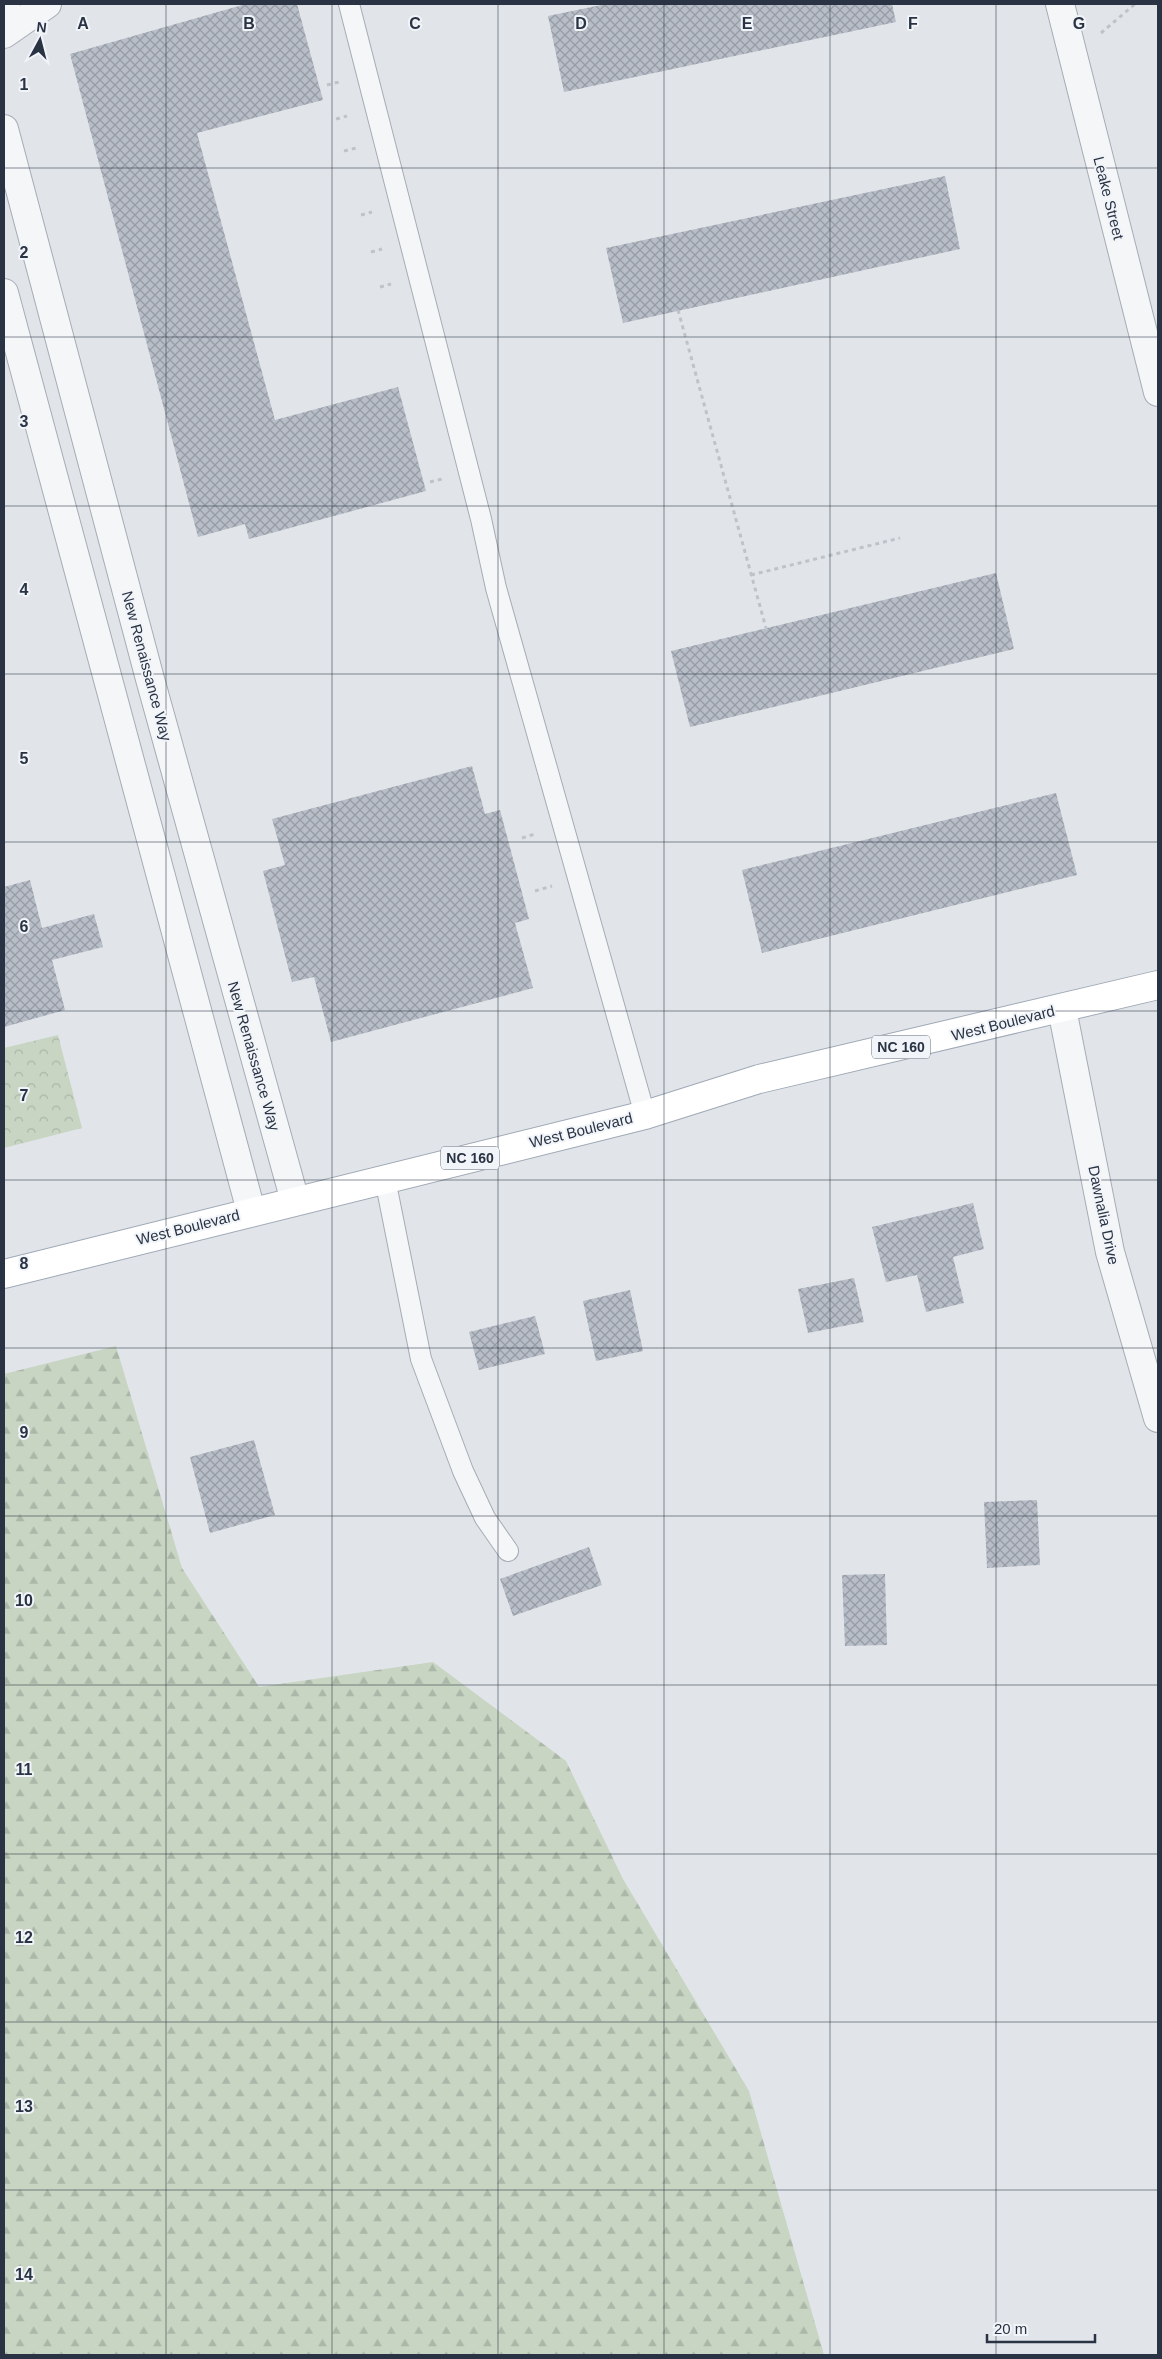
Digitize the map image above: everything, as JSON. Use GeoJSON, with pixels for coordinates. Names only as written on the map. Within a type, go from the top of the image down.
{"type":"FeatureCollection","features":[{"type":"Feature","properties":{"kind":"main road","name":"West Boulevard"},"geometry":{"type":"LineString","coordinates":[[4,1274],[251,1211],[645,1115],[759,1080],[1158,985]]}},
{"type":"Feature","properties":{"kind":"street"},"geometry":{"type":"LineString","coordinates":[[4,23],[6,4]]}},
{"type":"Feature","properties":{"kind":"street"},"geometry":{"type":"LineString","coordinates":[[4,34],[47,4]]}},
{"type":"Feature","properties":{"kind":"street","name":"Leake Street"},"geometry":{"type":"LineString","coordinates":[[1060,4],[1158,392]]}},
{"type":"Feature","properties":{"kind":"street","name":"New Renaissance Way"},"geometry":{"type":"LineString","coordinates":[[4,129],[150,680],[295,1201]]}},
{"type":"Feature","properties":{"kind":"street"},"geometry":{"type":"LineString","coordinates":[[4,293],[251,1211]]}},
{"type":"Feature","properties":{"kind":"street","name":"Dawnalia Drive"},"geometry":{"type":"LineString","coordinates":[[1062,1009],[1110,1252],[1158,1418]]}},
{"type":"Feature","properties":{"kind":"lane"},"geometry":{"type":"LineString","coordinates":[[349,4],[491,561],[496,588],[645,1115]]}},
{"type":"Feature","properties":{"kind":"lane"},"geometry":{"type":"LineString","coordinates":[[385,1179],[421,1359],[463,1471],[484,1518],[508,1551]]}},
{"type":"Feature","properties":{"kind":"path"},"geometry":{"type":"LineString","coordinates":[[1099,35],[1135,4]]}},
{"type":"Feature","properties":{"kind":"path"},"geometry":{"type":"LineString","coordinates":[[678,310],[766,628]]}},
{"type":"Feature","properties":{"kind":"path"},"geometry":{"type":"LineString","coordinates":[[751,574],[900,538]]}},
{"type":"Feature","properties":{"kind":"green space"},"geometry":{"type":"Polygon","coordinates":[[[58,1035],[82,1128],[4,1148],[4,1048],[58,1035]]]}},
{"type":"Feature","properties":{"kind":"green space"},"geometry":{"type":"Polygon","coordinates":[[[116,1346],[182,1568],[259,1687],[433,1662],[566,1761],[623,1879],[749,2091],[824,2355],[4,2355],[4,1374],[116,1346]]]}},
{"type":"Feature","properties":{"kind":"building"},"geometry":{"type":"Polygon","coordinates":[[[246,4],[297,4],[323,100],[197,133],[275,420],[398,387],[426,491],[249,539],[245,524],[198,537],[70,54],[246,4]]]}},
{"type":"Feature","properties":{"kind":"building"},"geometry":{"type":"Polygon","coordinates":[[[606,4],[892,4],[896,22],[564,92],[548,16],[606,4]]]}},
{"type":"Feature","properties":{"kind":"building"},"geometry":{"type":"Polygon","coordinates":[[[945,176],[960,249],[623,323],[606,248],[945,176]]]}},
{"type":"Feature","properties":{"kind":"building"},"geometry":{"type":"Polygon","coordinates":[[[996,573],[1014,649],[690,727],[671,651],[996,573]]]}},
{"type":"Feature","properties":{"kind":"building"},"geometry":{"type":"Polygon","coordinates":[[[472,766],[485,814],[500,810],[529,919],[515,923],[533,988],[331,1042],[314,977],[292,982],[263,871],[285,865],[272,819],[472,766]]]}},
{"type":"Feature","properties":{"kind":"building"},"geometry":{"type":"Polygon","coordinates":[[[1056,793],[1077,875],[762,953],[742,870],[1056,793]]]}},
{"type":"Feature","properties":{"kind":"building"},"geometry":{"type":"Polygon","coordinates":[[[30,880],[42,928],[94,914],[103,947],[52,960],[65,1010],[4,1027],[4,887],[30,880]]]}},
{"type":"Feature","properties":{"kind":"building"},"geometry":{"type":"Polygon","coordinates":[[[973,1203],[984,1249],[953,1257],[964,1303],[926,1312],[917,1275],[886,1282],[872,1227],[973,1203]]]}},
{"type":"Feature","properties":{"kind":"building"},"geometry":{"type":"Polygon","coordinates":[[[854,1278],[864,1322],[808,1333],[798,1289],[854,1278]]]}},
{"type":"Feature","properties":{"kind":"building"},"geometry":{"type":"Polygon","coordinates":[[[630,1290],[643,1351],[596,1361],[583,1301],[630,1290]]]}},
{"type":"Feature","properties":{"kind":"building"},"geometry":{"type":"Polygon","coordinates":[[[535,1316],[545,1354],[479,1370],[469,1332],[535,1316]]]}},
{"type":"Feature","properties":{"kind":"building"},"geometry":{"type":"Polygon","coordinates":[[[254,1440],[275,1515],[210,1533],[190,1457],[254,1440]]]}},
{"type":"Feature","properties":{"kind":"building"},"geometry":{"type":"Polygon","coordinates":[[[1037,1500],[1040,1565],[987,1568],[984,1502],[1037,1500]]]}},
{"type":"Feature","properties":{"kind":"building"},"geometry":{"type":"Polygon","coordinates":[[[589,1547],[602,1585],[513,1616],[500,1579],[589,1547]]]}},
{"type":"Feature","properties":{"kind":"building"},"geometry":{"type":"Polygon","coordinates":[[[885,1574],[887,1645],[845,1646],[842,1575],[885,1574]]]}}]}
